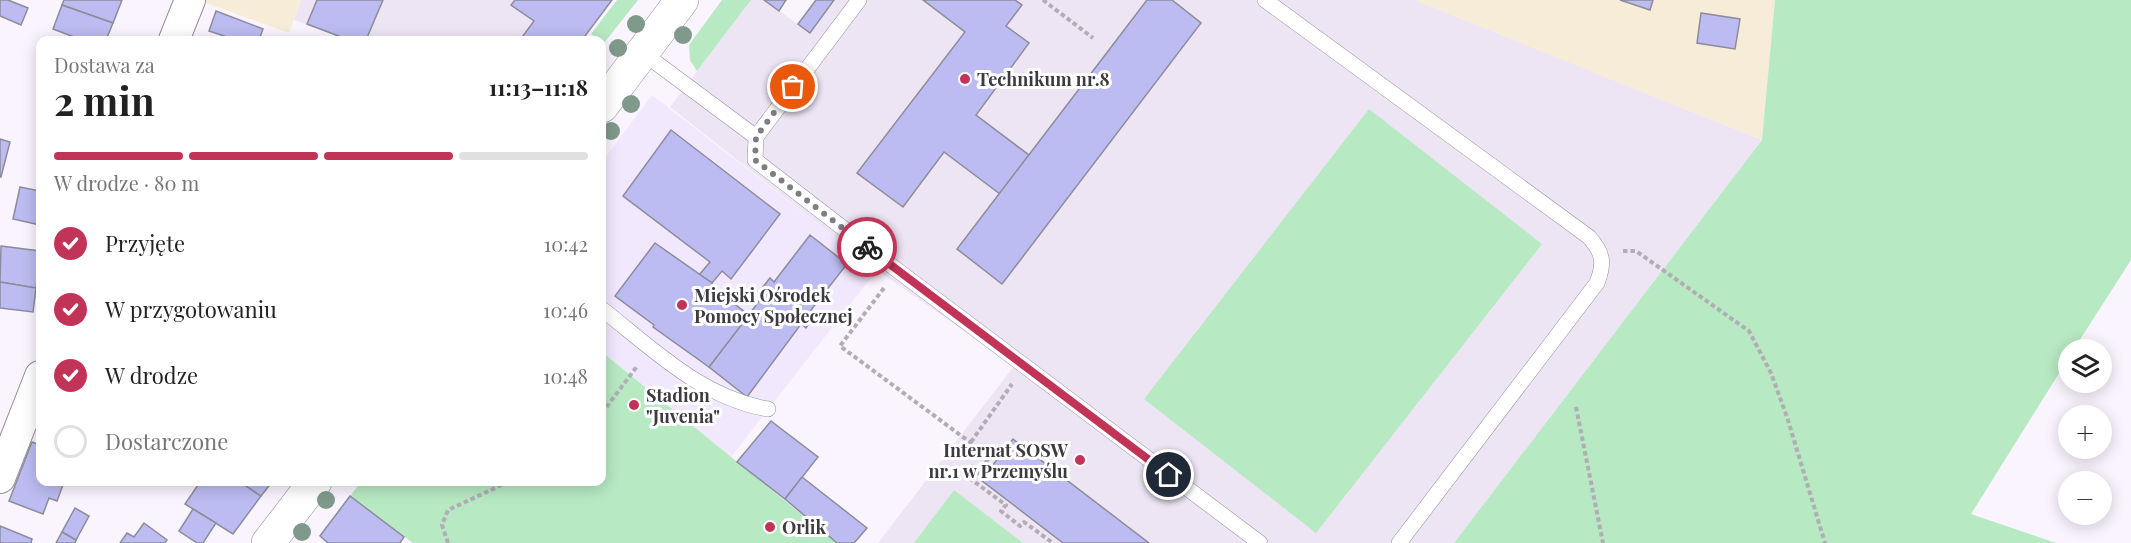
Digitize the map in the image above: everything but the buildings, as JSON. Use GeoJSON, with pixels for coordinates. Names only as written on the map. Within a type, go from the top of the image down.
{"type":"FeatureCollection","features":[{"type":"Feature","properties":{"kind":"street"},"geometry":{"type":"LineString","coordinates":[[176,36],[190,0]]}},
{"type":"Feature","properties":{"kind":"street"},"geometry":{"type":"LineString","coordinates":[[606,101],[682,0]]}},
{"type":"Feature","properties":{"kind":"street"},"geometry":{"type":"LineString","coordinates":[[0,478],[36,385]]}},
{"type":"Feature","properties":{"kind":"street"},"geometry":{"type":"LineString","coordinates":[[268,543],[312,486]]}},
{"type":"Feature","properties":{"kind":"lane"},"geometry":{"type":"LineString","coordinates":[[859,0],[756,137],[755,160],[897,270],[1260,543]]}},
{"type":"Feature","properties":{"kind":"lane"},"geometry":{"type":"LineString","coordinates":[[1265,0],[1589,237],[1601,251],[1603,266],[1597,283],[1399,543]]}},
{"type":"Feature","properties":{"kind":"lane"},"geometry":{"type":"LineString","coordinates":[[643,53],[756,137]]}},
{"type":"Feature","properties":{"kind":"lane"},"geometry":{"type":"LineString","coordinates":[[606,312],[698,384],[743,405],[768,409]]}},
{"type":"Feature","properties":{"kind":"path"},"geometry":{"type":"LineString","coordinates":[[1043,0],[1093,38]]}},
{"type":"Feature","properties":{"kind":"path"},"geometry":{"type":"LineString","coordinates":[[1601,251],[1636,251],[1749,331],[1771,373],[1787,417],[1825,543]]}},
{"type":"Feature","properties":{"kind":"path"},"geometry":{"type":"LineString","coordinates":[[897,270],[840,346],[990,457],[972,480],[1006,505],[1001,511],[1020,526],[1024,522],[1053,543]]}},
{"type":"Feature","properties":{"kind":"path"},"geometry":{"type":"LineString","coordinates":[[606,408],[651,348]]}},
{"type":"Feature","properties":{"kind":"path"},"geometry":{"type":"LineString","coordinates":[[971,442],[1025,367]]}},
{"type":"Feature","properties":{"kind":"path"},"geometry":{"type":"LineString","coordinates":[[1576,407],[1603,543]]}},
{"type":"Feature","properties":{"kind":"path"},"geometry":{"type":"LineString","coordinates":[[448,543],[442,525],[448,510],[499,486]]}},
{"type":"Feature","properties":{"kind":"shaded area"},"geometry":{"type":"Polygon","coordinates":[[[198,0],[301,0],[289,33],[198,0]]]}},
{"type":"Feature","properties":{"kind":"shaded area"},"geometry":{"type":"Polygon","coordinates":[[[301,0],[612,0],[585,36],[338,36],[294,20],[301,0]]]}},
{"type":"Feature","properties":{"kind":"shaded area"},"geometry":{"type":"Polygon","coordinates":[[[751,0],[764,0],[810,33],[835,0],[1414,0],[1762,140],[1454,543],[878,543],[1014,366],[877,270],[670,107],[751,0]]]}},
{"type":"Feature","properties":{"kind":"shaded area"},"geometry":{"type":"Polygon","coordinates":[[[1414,0],[1775,0],[1762,140],[1414,0]]]}},
{"type":"Feature","properties":{"kind":"shaded area"},"geometry":{"type":"Polygon","coordinates":[[[652,95],[877,270],[731,457],[606,355],[606,157],[652,95]]]}},
{"type":"Feature","properties":{"kind":"green space"},"geometry":{"type":"Polygon","coordinates":[[[617,0],[638,0],[606,40],[606,36],[591,34],[617,0]]]}},
{"type":"Feature","properties":{"kind":"green space"},"geometry":{"type":"Polygon","coordinates":[[[722,0],[751,0],[697,71],[690,60],[689,45],[722,0]]]}},
{"type":"Feature","properties":{"kind":"green space"},"geometry":{"type":"Polygon","coordinates":[[[1775,0],[2131,0],[2131,260],[2080,339],[2058,339],[2058,375],[1971,514],[2056,543],[1454,543],[1762,140],[1775,0]]]}},
{"type":"Feature","properties":{"kind":"green space"},"geometry":{"type":"Polygon","coordinates":[[[1369,109],[1542,244],[1316,533],[1144,399],[1369,109]]]}},
{"type":"Feature","properties":{"kind":"green space","name":"Stadion \"Juvenia\""},"geometry":{"type":"Polygon","coordinates":[[[606,355],[837,543],[413,543],[350,496],[358,486],[606,486],[606,355]]]}},
{"type":"Feature","properties":{"kind":"green space"},"geometry":{"type":"Polygon","coordinates":[[[954,490],[1023,543],[914,543],[954,490]]]}},
{"type":"Feature","properties":{"kind":"way so far"},"geometry":{"type":"LineString","coordinates":[[793,87],[756,137],[755,160],[867,247]]}},
{"type":"Feature","properties":{"kind":"place","name":"Technikum nr.8"},"geometry":{"type":"Point","coordinates":[965,79]}},
{"type":"Feature","properties":{"kind":"place","name":"Miejski Ośrodek Pomocy Społecznej"},"geometry":{"type":"Point","coordinates":[682,305]}},
{"type":"Feature","properties":{"kind":"place","name":"Stadion \"Juvenia\""},"geometry":{"type":"Point","coordinates":[634,405]}},
{"type":"Feature","properties":{"kind":"place","name":"Internat SOSW nr.1 w Przemyślu"},"geometry":{"type":"Point","coordinates":[1080,460]}},
{"type":"Feature","properties":{"kind":"place","name":"Orlik"},"geometry":{"type":"Point","coordinates":[770,527]}},
{"type":"Feature","properties":{"kind":"route"},"geometry":{"type":"LineString","coordinates":[[867,247],[1169,475]]}}]}
